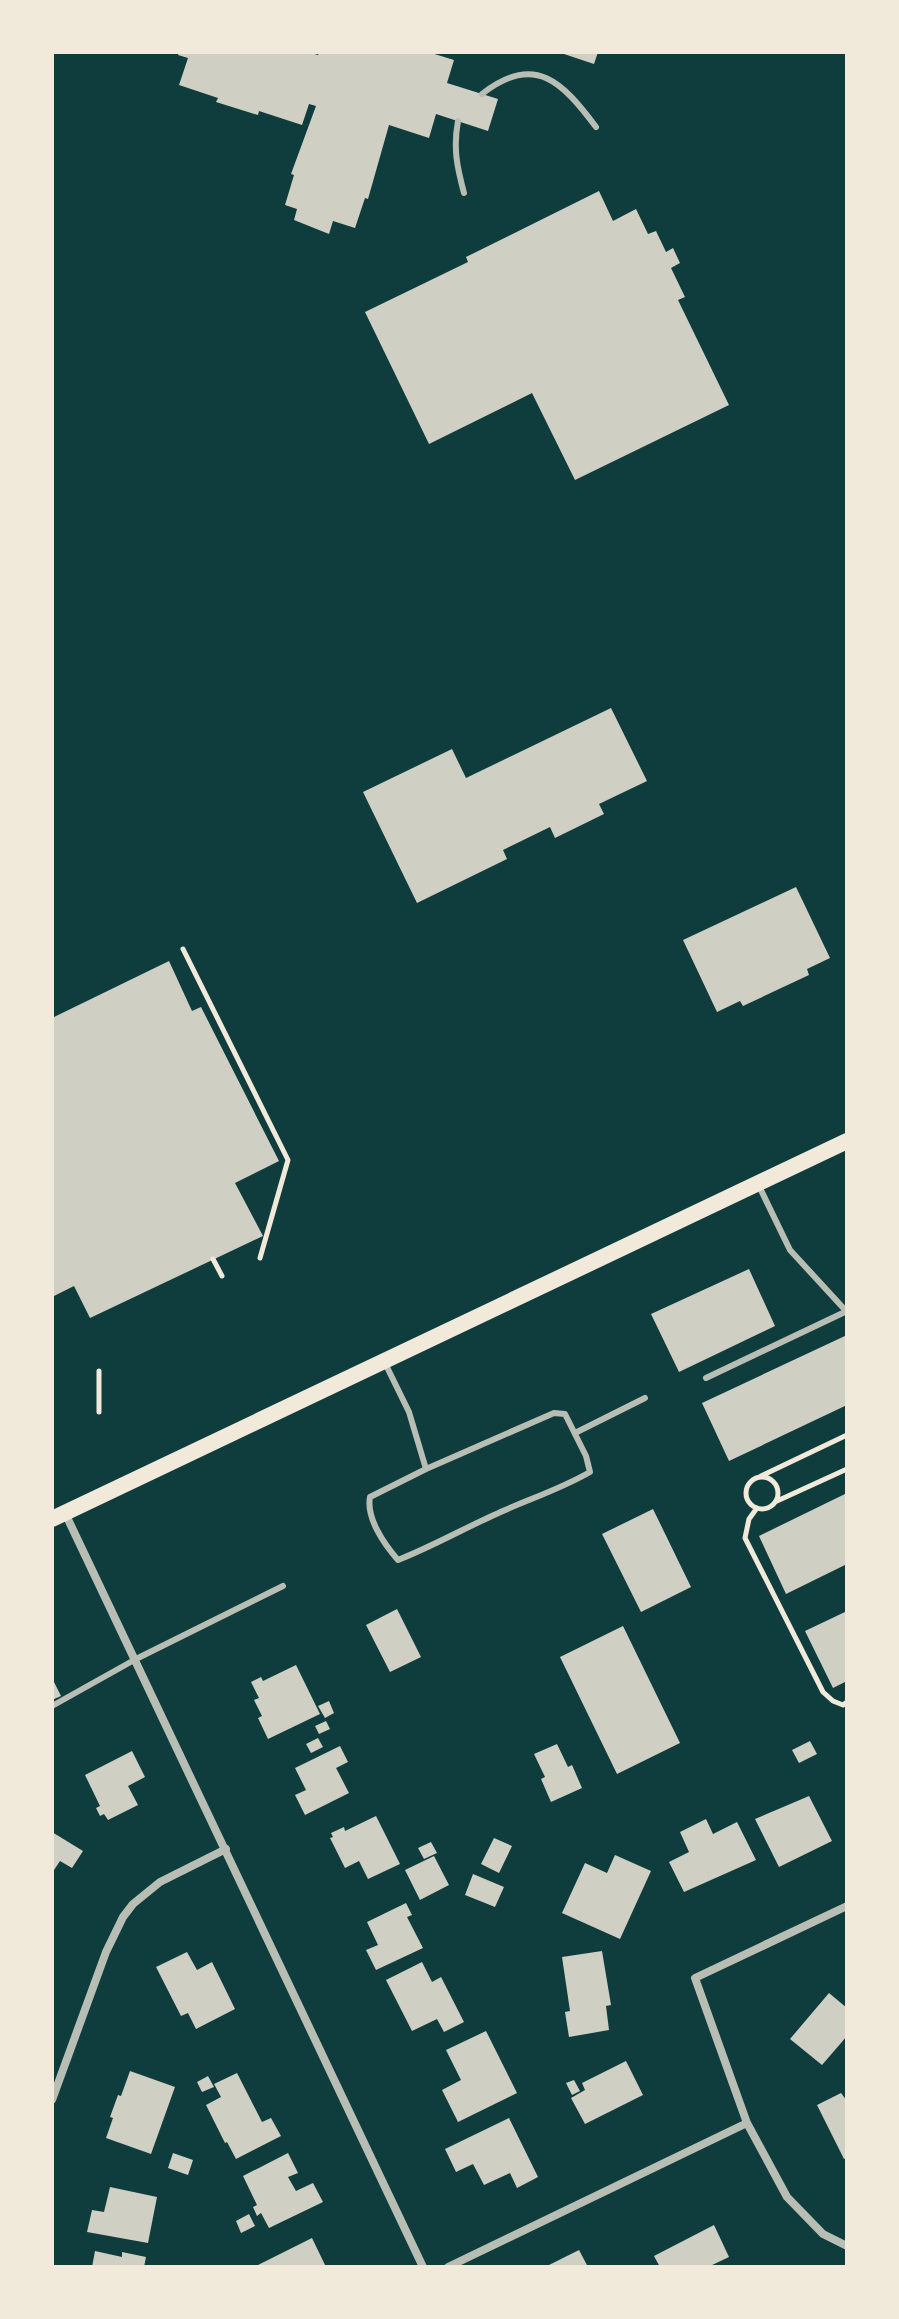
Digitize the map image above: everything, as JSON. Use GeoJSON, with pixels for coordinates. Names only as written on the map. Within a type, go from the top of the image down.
{"type":"FeatureCollection","features":[{"type":"Feature","properties":{"kind":"main road"},"geometry":{"type":"LineString","coordinates":[[59,1516],[847,1141]]}},
{"type":"Feature","properties":{"kind":"street"},"geometry":{"type":"LineString","coordinates":[[59,1516],[136,1659],[423,2267]]}},
{"type":"Feature","properties":{"kind":"street"},"geometry":{"type":"LineString","coordinates":[[52,2100],[106,1952],[123,1917],[143,1894],[160,1882],[226,1849]]}},
{"type":"Feature","properties":{"kind":"street"},"geometry":{"type":"LineString","coordinates":[[847,1906],[695,1978],[747,2123],[787,2197],[823,2234],[847,2246]]}},
{"type":"Feature","properties":{"kind":"street"},"geometry":{"type":"LineString","coordinates":[[448,2267],[747,2123]]}},
{"type":"Feature","properties":{"kind":"lane"},"geometry":{"type":"LineString","coordinates":[[482,94],[495,84],[521,75],[546,76],[572,95],[596,127]]}},
{"type":"Feature","properties":{"kind":"lane"},"geometry":{"type":"LineString","coordinates":[[458,121],[455,153],[464,193]]}},
{"type":"Feature","properties":{"kind":"lane"},"geometry":{"type":"LineString","coordinates":[[706,1378],[847,1312],[790,1250],[758,1184]]}},
{"type":"Feature","properties":{"kind":"lane"},"geometry":{"type":"LineString","coordinates":[[384,1361],[409,1412],[426,1469]]}},
{"type":"Feature","properties":{"kind":"lane"},"geometry":{"type":"LineString","coordinates":[[575,1433],[645,1398]]}},
{"type":"Feature","properties":{"kind":"lane"},"geometry":{"type":"LineString","coordinates":[[554,1413],[565,1414],[590,1472],[398,1560],[389,1550],[368,1509],[370,1497],[426,1469],[554,1413]]}},
{"type":"Feature","properties":{"kind":"lane"},"geometry":{"type":"LineString","coordinates":[[52,1706],[136,1659],[283,1586]]}},
{"type":"Feature","properties":{"kind":"path"},"geometry":{"type":"LineString","coordinates":[[183,949],[288,1160],[260,1258]]}},
{"type":"Feature","properties":{"kind":"path"},"geometry":{"type":"LineString","coordinates":[[213,1259],[222,1276]]}},
{"type":"Feature","properties":{"kind":"path"},"geometry":{"type":"LineString","coordinates":[[99,1371],[99,1412]]}},
{"type":"Feature","properties":{"kind":"path"},"geometry":{"type":"LineString","coordinates":[[847,1435],[759,1477],[750,1482],[746,1491],[749,1501],[757,1508],[767,1508],[847,1469]]}},
{"type":"Feature","properties":{"kind":"path"},"geometry":{"type":"LineString","coordinates":[[759,1477],[774,1482],[778,1491],[776,1501]]}},
{"type":"Feature","properties":{"kind":"path"},"geometry":{"type":"LineString","coordinates":[[757,1508],[749,1519],[745,1538],[823,1692],[833,1701],[843,1705],[847,1702]]}},
{"type":"Feature","properties":{"kind":"building"},"geometry":{"type":"Polygon","coordinates":[[[179,52],[308,52],[318,55],[319,52],[428,52],[454,60],[447,83],[498,99],[488,131],[436,114],[429,138],[389,125],[368,199],[365,198],[355,228],[333,221],[329,234],[294,220],[297,209],[285,205],[294,175],[291,174],[316,106],[309,104],[302,125],[259,111],[258,115],[216,102],[218,98],[179,85],[188,58],[178,55],[179,52]]]}},
{"type":"Feature","properties":{"kind":"building"},"geometry":{"type":"Polygon","coordinates":[[[558,52],[598,52],[594,64],[558,52]]]}},
{"type":"Feature","properties":{"kind":"building"},"geometry":{"type":"Polygon","coordinates":[[[599,191],[613,221],[636,209],[648,234],[656,231],[666,252],[673,248],[680,263],[671,268],[685,297],[678,300],[729,405],[575,480],[532,393],[429,444],[365,312],[468,262],[466,257],[599,191]]]}},
{"type":"Feature","properties":{"kind":"building"},"geometry":{"type":"Polygon","coordinates":[[[611,708],[647,781],[599,804],[604,814],[555,838],[550,827],[503,850],[507,859],[417,903],[363,792],[452,749],[466,778],[611,708]]]}},
{"type":"Feature","properties":{"kind":"building"},"geometry":{"type":"Polygon","coordinates":[[[796,887],[830,958],[807,969],[809,975],[743,1006],[740,1001],[717,1012],[683,940],[796,887]]]}},
{"type":"Feature","properties":{"kind":"building"},"geometry":{"type":"Polygon","coordinates":[[[169,961],[192,1011],[201,1007],[279,1161],[235,1183],[263,1236],[90,1318],[74,1286],[52,1297],[52,1018],[169,961]]]}},
{"type":"Feature","properties":{"kind":"building"},"geometry":{"type":"Polygon","coordinates":[[[749,1269],[775,1326],[679,1372],[651,1314],[749,1269]]]}},
{"type":"Feature","properties":{"kind":"building"},"geometry":{"type":"Polygon","coordinates":[[[847,1335],[847,1405],[729,1461],[702,1403],[847,1335]]]}},
{"type":"Feature","properties":{"kind":"building"},"geometry":{"type":"Polygon","coordinates":[[[847,1493],[847,1564],[786,1594],[759,1536],[847,1493]]]}},
{"type":"Feature","properties":{"kind":"building"},"geometry":{"type":"Polygon","coordinates":[[[653,1509],[691,1587],[641,1612],[602,1534],[653,1509]]]}},
{"type":"Feature","properties":{"kind":"building"},"geometry":{"type":"Polygon","coordinates":[[[397,1609],[421,1657],[390,1672],[366,1625],[397,1609]]]}},
{"type":"Feature","properties":{"kind":"building"},"geometry":{"type":"Polygon","coordinates":[[[847,1611],[847,1681],[833,1688],[805,1631],[847,1611]]]}},
{"type":"Feature","properties":{"kind":"building"},"geometry":{"type":"Polygon","coordinates":[[[623,1626],[680,1743],[617,1774],[560,1657],[623,1626]]]}},
{"type":"Feature","properties":{"kind":"building"},"geometry":{"type":"Polygon","coordinates":[[[296,1665],[320,1714],[268,1739],[258,1718],[262,1716],[254,1700],[259,1698],[251,1682],[261,1677],[263,1681],[296,1665]]]}},
{"type":"Feature","properties":{"kind":"building"},"geometry":{"type":"Polygon","coordinates":[[[52,1678],[61,1696],[52,1700],[52,1678]]]}},
{"type":"Feature","properties":{"kind":"building"},"geometry":{"type":"Polygon","coordinates":[[[329,1701],[334,1713],[325,1718],[318,1706],[329,1701]]]}},
{"type":"Feature","properties":{"kind":"building"},"geometry":{"type":"Polygon","coordinates":[[[326,1721],[330,1729],[319,1734],[315,1726],[326,1721]]]}},
{"type":"Feature","properties":{"kind":"building"},"geometry":{"type":"Polygon","coordinates":[[[318,1738],[323,1747],[311,1753],[306,1744],[318,1738]]]}},
{"type":"Feature","properties":{"kind":"building"},"geometry":{"type":"Polygon","coordinates":[[[810,1741],[817,1754],[799,1763],[792,1750],[810,1741]]]}},
{"type":"Feature","properties":{"kind":"building"},"geometry":{"type":"Polygon","coordinates":[[[557,1744],[568,1767],[572,1765],[582,1788],[551,1802],[541,1779],[545,1777],[534,1754],[557,1744]]]}},
{"type":"Feature","properties":{"kind":"building"},"geometry":{"type":"Polygon","coordinates":[[[340,1746],[348,1762],[336,1768],[349,1793],[305,1815],[295,1795],[306,1790],[295,1768],[340,1746]]]}},
{"type":"Feature","properties":{"kind":"building"},"geometry":{"type":"Polygon","coordinates":[[[132,1751],[145,1777],[128,1786],[138,1805],[108,1820],[104,1814],[100,1816],[96,1808],[100,1806],[85,1775],[132,1751]]]}},
{"type":"Feature","properties":{"kind":"building"},"geometry":{"type":"Polygon","coordinates":[[[809,1796],[832,1841],[779,1867],[755,1819],[809,1796]]]}},
{"type":"Feature","properties":{"kind":"building"},"geometry":{"type":"Polygon","coordinates":[[[376,1816],[400,1864],[368,1879],[359,1861],[345,1868],[330,1838],[333,1837],[331,1833],[344,1827],[345,1831],[376,1816]]]}},
{"type":"Feature","properties":{"kind":"building"},"geometry":{"type":"Polygon","coordinates":[[[706,1819],[713,1834],[737,1822],[756,1860],[684,1892],[669,1862],[689,1852],[680,1832],[706,1819]]]}},
{"type":"Feature","properties":{"kind":"building"},"geometry":{"type":"Polygon","coordinates":[[[52,1832],[83,1851],[72,1868],[60,1861],[52,1873],[52,1832]]]}},
{"type":"Feature","properties":{"kind":"building"},"geometry":{"type":"Polygon","coordinates":[[[494,1838],[512,1846],[499,1873],[481,1864],[494,1838]]]}},
{"type":"Feature","properties":{"kind":"building"},"geometry":{"type":"Polygon","coordinates":[[[431,1842],[437,1853],[424,1859],[418,1848],[431,1842]]]}},
{"type":"Feature","properties":{"kind":"building"},"geometry":{"type":"Polygon","coordinates":[[[615,1855],[651,1871],[620,1939],[562,1913],[585,1863],[607,1873],[615,1855]]]}},
{"type":"Feature","properties":{"kind":"building"},"geometry":{"type":"Polygon","coordinates":[[[434,1856],[449,1885],[420,1900],[405,1870],[434,1856]]]}},
{"type":"Feature","properties":{"kind":"building"},"geometry":{"type":"Polygon","coordinates":[[[473,1874],[504,1887],[495,1907],[465,1895],[473,1874]]]}},
{"type":"Feature","properties":{"kind":"building"},"geometry":{"type":"Polygon","coordinates":[[[406,1903],[412,1915],[407,1917],[423,1948],[376,1970],[366,1950],[378,1945],[367,1922],[406,1903]]]}},
{"type":"Feature","properties":{"kind":"building"},"geometry":{"type":"Polygon","coordinates":[[[602,1951],[611,2005],[606,2006],[609,2030],[569,2037],[565,2012],[570,2011],[562,1957],[602,1951]]]}},
{"type":"Feature","properties":{"kind":"building"},"geometry":{"type":"Polygon","coordinates":[[[187,1952],[197,1970],[212,1962],[235,2009],[196,2029],[188,2013],[181,2016],[156,1967],[187,1952]]]}},
{"type":"Feature","properties":{"kind":"building"},"geometry":{"type":"Polygon","coordinates":[[[422,1962],[432,1982],[441,1977],[464,2022],[444,2032],[437,2019],[412,2031],[386,1980],[422,1962]]]}},
{"type":"Feature","properties":{"kind":"building"},"geometry":{"type":"Polygon","coordinates":[[[829,1993],[847,2008],[847,2036],[822,2065],[790,2039],[829,1993]]]}},
{"type":"Feature","properties":{"kind":"building"},"geometry":{"type":"Polygon","coordinates":[[[486,2031],[517,2093],[458,2122],[442,2090],[461,2080],[446,2050],[486,2031]]]}},
{"type":"Feature","properties":{"kind":"building"},"geometry":{"type":"Polygon","coordinates":[[[626,2061],[643,2095],[585,2124],[571,2098],[585,2090],[582,2083],[626,2061]]]}},
{"type":"Feature","properties":{"kind":"building"},"geometry":{"type":"Polygon","coordinates":[[[130,2071],[175,2087],[151,2154],[106,2138],[113,2118],[110,2117],[130,2071]]]}},
{"type":"Feature","properties":{"kind":"building"},"geometry":{"type":"Polygon","coordinates":[[[237,2073],[262,2122],[271,2118],[281,2136],[236,2159],[206,2105],[221,2097],[214,2084],[237,2073]]]}},
{"type":"Feature","properties":{"kind":"building"},"geometry":{"type":"Polygon","coordinates":[[[208,2076],[214,2087],[202,2092],[197,2082],[208,2076]]]}},
{"type":"Feature","properties":{"kind":"building"},"geometry":{"type":"Polygon","coordinates":[[[574,2080],[580,2091],[572,2095],[566,2083],[574,2080]]]}},
{"type":"Feature","properties":{"kind":"building"},"geometry":{"type":"Polygon","coordinates":[[[841,2093],[847,2101],[847,2158],[844,2159],[817,2105],[841,2093]]]}},
{"type":"Feature","properties":{"kind":"building"},"geometry":{"type":"Polygon","coordinates":[[[509,2118],[538,2177],[517,2188],[510,2173],[484,2185],[473,2164],[456,2172],[445,2149],[509,2118]]]}},
{"type":"Feature","properties":{"kind":"building"},"geometry":{"type":"Polygon","coordinates":[[[173,2153],[193,2160],[188,2175],[168,2168],[173,2153]]]}},
{"type":"Feature","properties":{"kind":"building"},"geometry":{"type":"Polygon","coordinates":[[[288,2153],[298,2173],[288,2177],[296,2191],[313,2183],[323,2202],[269,2228],[261,2213],[257,2216],[253,2207],[257,2205],[243,2176],[288,2153]]]}},
{"type":"Feature","properties":{"kind":"building"},"geometry":{"type":"Polygon","coordinates":[[[110,2187],[157,2197],[148,2243],[87,2232],[92,2210],[104,2212],[110,2187]]]}},
{"type":"Feature","properties":{"kind":"building"},"geometry":{"type":"Polygon","coordinates":[[[249,2214],[255,2226],[241,2233],[236,2221],[249,2214]]]}},
{"type":"Feature","properties":{"kind":"building"},"geometry":{"type":"Polygon","coordinates":[[[714,2225],[729,2257],[708,2267],[660,2267],[654,2256],[714,2225]]]}},
{"type":"Feature","properties":{"kind":"building"},"geometry":{"type":"Polygon","coordinates":[[[312,2238],[326,2267],[254,2267],[312,2238]]]}},
{"type":"Feature","properties":{"kind":"building"},"geometry":{"type":"Polygon","coordinates":[[[579,2250],[588,2267],[545,2267],[579,2250]]]}},
{"type":"Feature","properties":{"kind":"building"},"geometry":{"type":"Polygon","coordinates":[[[95,2251],[122,2257],[122,2252],[146,2257],[144,2267],[92,2267],[95,2251]]]}}]}
